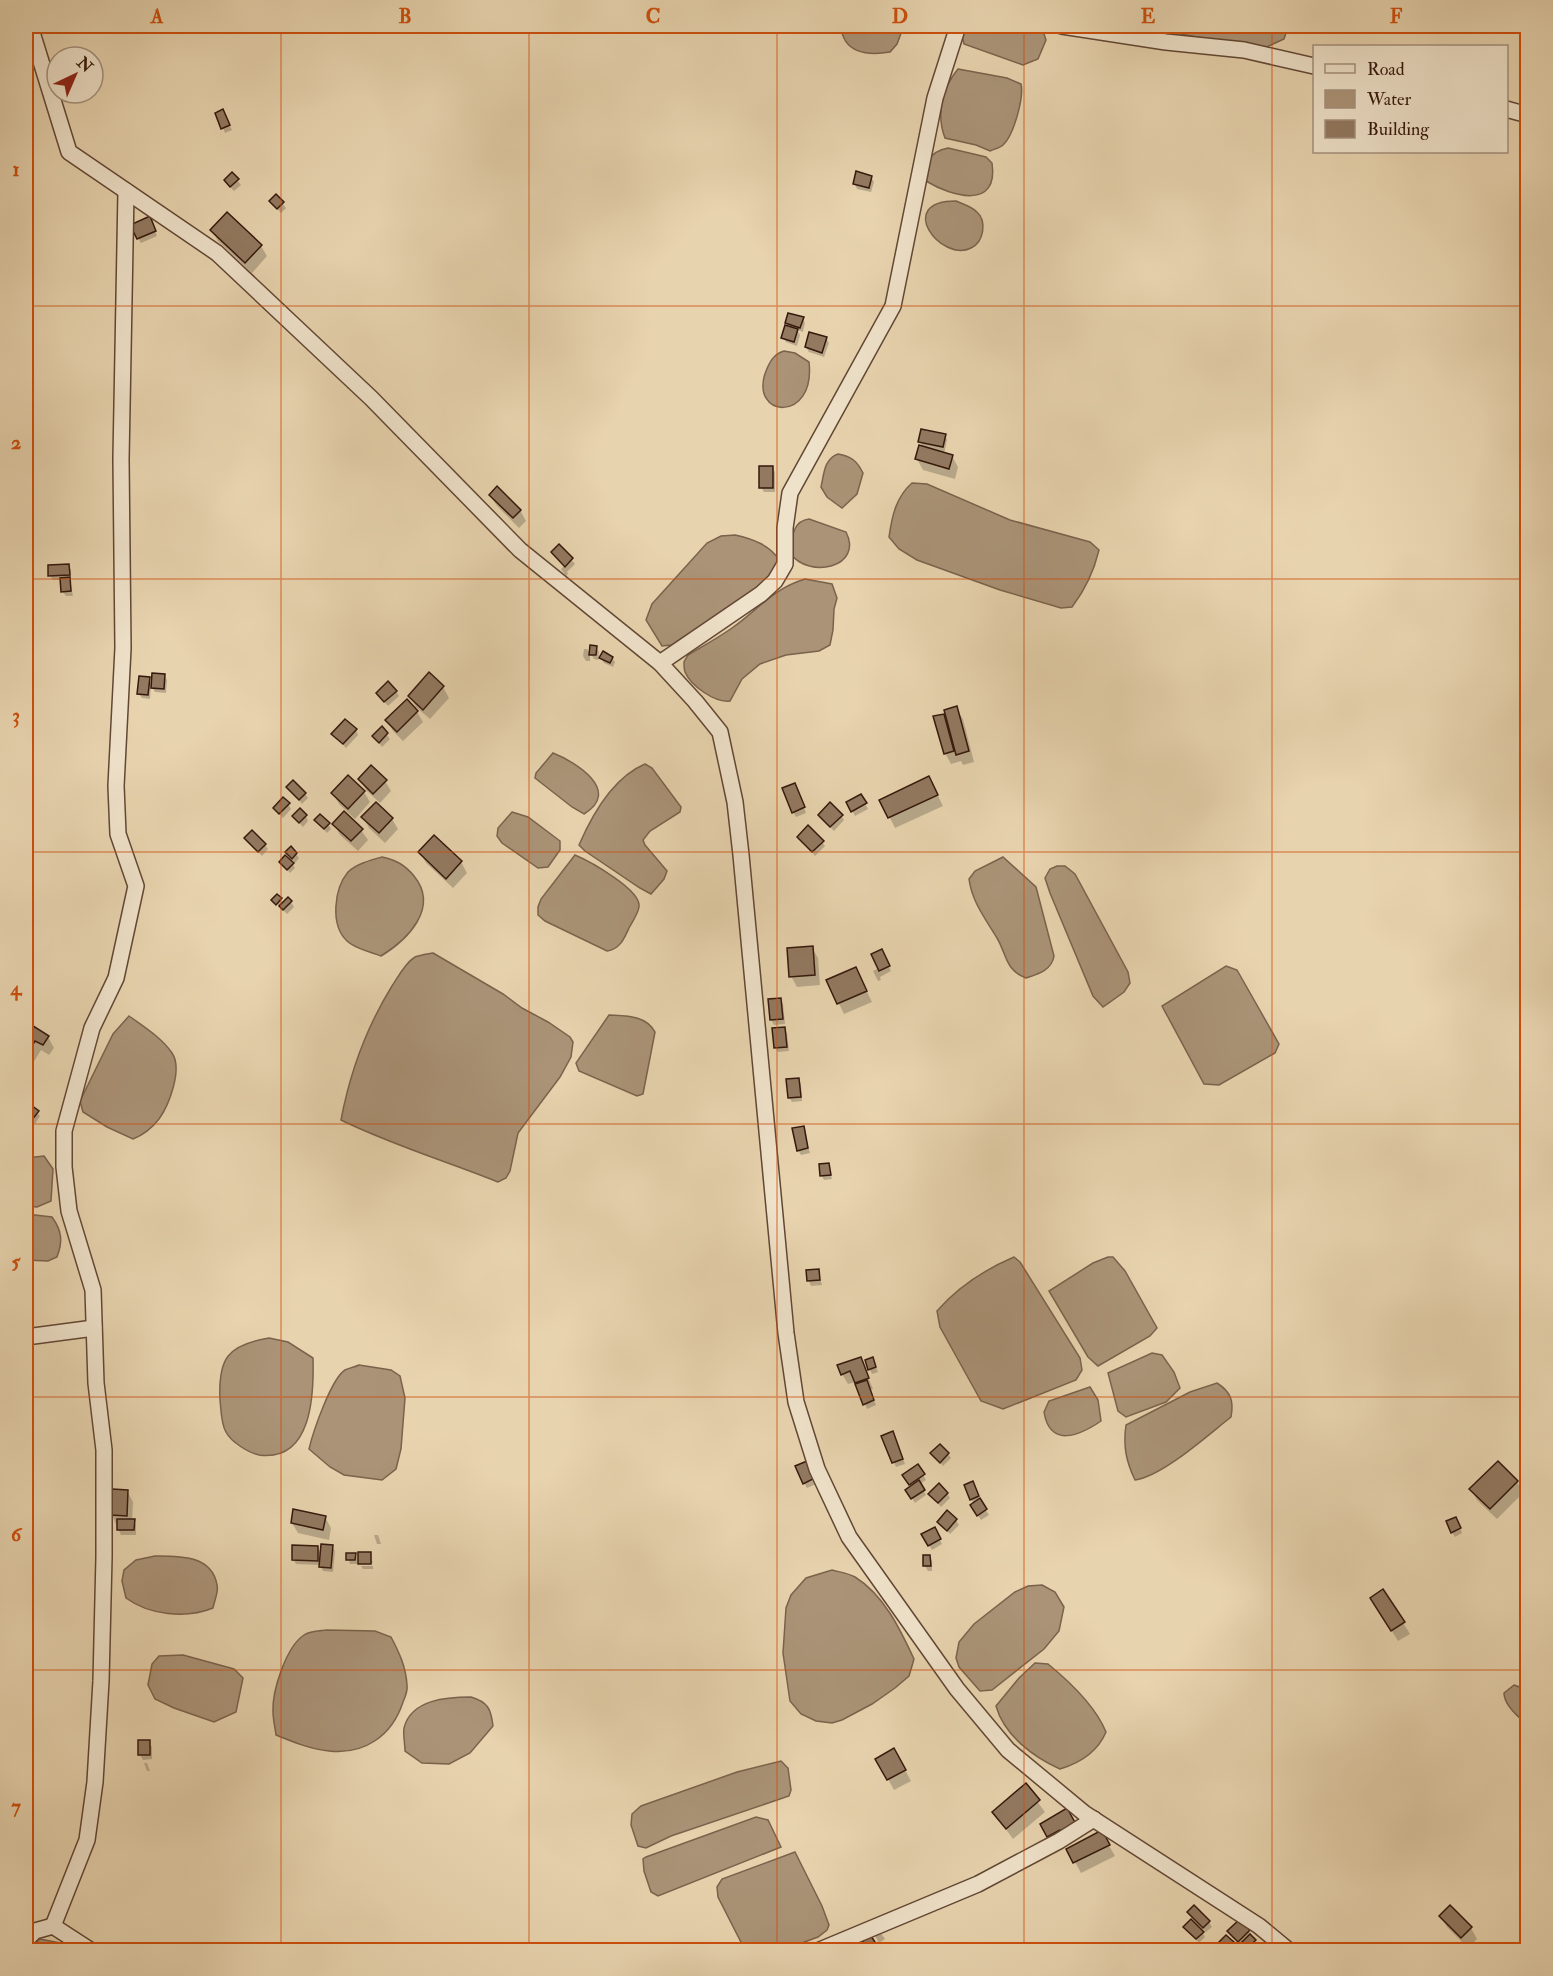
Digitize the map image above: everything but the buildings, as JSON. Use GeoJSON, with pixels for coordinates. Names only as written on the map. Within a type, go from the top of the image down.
{"type":"FeatureCollection","features":[{"type":"Feature","properties":{"kind":"street"},"geometry":{"type":"LineString","coordinates":[[30,26],[69,152],[217,253],[371,398],[520,550],[660,663],[720,732],[735,802],[786,1333],[796,1402],[817,1469],[849,1537],[957,1689],[1008,1750],[1094,1819],[1259,1926],[1288,1950]]}},
{"type":"Feature","properties":{"kind":"street"},"geometry":{"type":"LineString","coordinates":[[660,663],[761,594],[775,581],[785,564],[785,528],[789,493],[893,306],[935,98],[958,26]]}},
{"type":"Feature","properties":{"kind":"street"},"geometry":{"type":"LineString","coordinates":[[1062,26],[1166,42],[1244,50],[1313,66]]}},
{"type":"Feature","properties":{"kind":"street"},"geometry":{"type":"LineString","coordinates":[[1508,109],[1527,114]]}},
{"type":"Feature","properties":{"kind":"street"},"geometry":{"type":"LineString","coordinates":[[53,1926],[87,1840],[95,1782],[101,1681],[104,1521],[104,1450],[96,1383],[93,1290],[69,1211],[64,1167],[64,1131],[92,1028],[116,978],[136,886],[118,834],[116,786],[123,648],[121,459],[126,191]]}},
{"type":"Feature","properties":{"kind":"street"},"geometry":{"type":"LineString","coordinates":[[26,1337],[94,1328]]}},
{"type":"Feature","properties":{"kind":"street"},"geometry":{"type":"LineString","coordinates":[[820,1950],[978,1884],[1059,1841],[1094,1819]]}},
{"type":"Feature","properties":{"kind":"street"},"geometry":{"type":"LineString","coordinates":[[26,1940],[35,1931],[53,1926],[90,1950]]}},
{"type":"Feature","properties":{"kind":"water"},"geometry":{"type":"Polygon","coordinates":[[[841,26],[903,26],[903,28],[897,44],[890,52],[865,53],[851,47],[846,42],[841,26]]]}},
{"type":"Feature","properties":{"kind":"water"},"geometry":{"type":"Polygon","coordinates":[[[965,26],[1032,26],[1043,31],[1046,40],[1038,59],[1023,65],[964,44],[962,36],[965,26]]]}},
{"type":"Feature","properties":{"kind":"water"},"geometry":{"type":"Polygon","coordinates":[[[1137,26],[1288,27],[1284,39],[1262,49],[1137,26]]]}},
{"type":"Feature","properties":{"kind":"water"},"geometry":{"type":"Polygon","coordinates":[[[958,69],[1007,78],[1021,84],[1021,98],[1014,125],[1007,140],[1000,147],[990,151],[976,145],[945,138],[941,120],[942,102],[952,76],[958,69]]]}},
{"type":"Feature","properties":{"kind":"water"},"geometry":{"type":"Polygon","coordinates":[[[948,148],[986,157],[992,163],[992,178],[988,188],[981,194],[960,195],[926,181],[928,164],[932,155],[948,148]]]}},
{"type":"Feature","properties":{"kind":"water"},"geometry":{"type":"Polygon","coordinates":[[[956,201],[977,212],[982,221],[983,231],[979,241],[971,248],[959,250],[947,247],[929,230],[926,220],[928,210],[938,204],[956,201]]]}},
{"type":"Feature","properties":{"kind":"water"},"geometry":{"type":"Polygon","coordinates":[[[784,351],[795,353],[809,362],[808,382],[803,396],[794,404],[783,407],[774,405],[766,398],[763,387],[766,371],[771,361],[784,351]]]}},
{"type":"Feature","properties":{"kind":"water"},"geometry":{"type":"Polygon","coordinates":[[[838,454],[853,460],[863,473],[857,494],[842,508],[827,497],[821,487],[827,463],[838,454]]]}},
{"type":"Feature","properties":{"kind":"water"},"geometry":{"type":"Polygon","coordinates":[[[912,483],[927,484],[1010,520],[1090,542],[1099,550],[1097,558],[1085,587],[1072,607],[1061,608],[1000,590],[917,560],[899,549],[889,537],[898,501],[912,483]]]}},
{"type":"Feature","properties":{"kind":"water"},"geometry":{"type":"Polygon","coordinates":[[[809,519],[846,532],[850,544],[848,554],[841,561],[832,566],[809,566],[790,553],[796,527],[803,520],[809,519]]]}},
{"type":"Feature","properties":{"kind":"water"},"geometry":{"type":"Polygon","coordinates":[[[735,535],[760,544],[776,555],[780,561],[760,587],[746,598],[672,645],[662,646],[646,620],[652,604],[707,543],[721,536],[735,535]]]}},
{"type":"Feature","properties":{"kind":"water"},"geometry":{"type":"Polygon","coordinates":[[[805,579],[832,584],[837,598],[830,645],[819,651],[786,655],[760,664],[742,679],[730,701],[717,699],[692,683],[684,670],[684,662],[688,655],[732,628],[783,588],[805,579]]]}},
{"type":"Feature","properties":{"kind":"water"},"geometry":{"type":"Polygon","coordinates":[[[553,753],[583,770],[597,787],[598,796],[595,805],[584,814],[535,778],[536,773],[553,753]]]}},
{"type":"Feature","properties":{"kind":"water"},"geometry":{"type":"Polygon","coordinates":[[[645,764],[652,768],[681,807],[680,812],[650,831],[643,840],[667,871],[664,879],[651,894],[579,845],[605,798],[623,778],[645,764]]]}},
{"type":"Feature","properties":{"kind":"water"},"geometry":{"type":"Polygon","coordinates":[[[512,812],[528,817],[560,841],[560,850],[548,867],[538,868],[502,843],[497,836],[498,828],[512,812]]]}},
{"type":"Feature","properties":{"kind":"water"},"geometry":{"type":"Polygon","coordinates":[[[575,855],[613,877],[638,900],[638,910],[625,936],[618,946],[611,950],[607,951],[545,921],[538,915],[541,899],[575,855]]]}},
{"type":"Feature","properties":{"kind":"water"},"geometry":{"type":"Polygon","coordinates":[[[382,857],[400,864],[411,872],[421,888],[423,900],[422,911],[410,932],[381,956],[347,941],[338,926],[336,907],[343,879],[348,872],[359,865],[382,857]]]}},
{"type":"Feature","properties":{"kind":"water"},"geometry":{"type":"Polygon","coordinates":[[[1003,857],[1036,887],[1054,956],[1047,968],[1026,978],[1014,971],[1007,961],[997,938],[976,903],[969,879],[975,871],[1003,857]]]}},
{"type":"Feature","properties":{"kind":"water"},"geometry":{"type":"Polygon","coordinates":[[[1065,866],[1075,874],[1128,972],[1130,983],[1124,992],[1103,1007],[1093,996],[1045,878],[1050,869],[1065,866]]]}},
{"type":"Feature","properties":{"kind":"water"},"geometry":{"type":"Polygon","coordinates":[[[433,953],[548,1022],[570,1037],[573,1042],[571,1057],[560,1077],[518,1133],[510,1171],[506,1178],[498,1182],[399,1145],[341,1120],[360,1051],[374,1018],[399,974],[408,963],[415,957],[433,953]]]}},
{"type":"Feature","properties":{"kind":"water"},"geometry":{"type":"Polygon","coordinates":[[[1226,966],[1237,970],[1279,1044],[1275,1053],[1219,1085],[1204,1084],[1162,1006],[1226,966]]]}},
{"type":"Feature","properties":{"kind":"water"},"geometry":{"type":"Polygon","coordinates":[[[609,1015],[641,1019],[655,1032],[643,1094],[637,1096],[579,1071],[576,1063],[609,1015]]]}},
{"type":"Feature","properties":{"kind":"water"},"geometry":{"type":"Polygon","coordinates":[[[129,1016],[163,1042],[172,1053],[176,1068],[173,1087],[163,1113],[150,1128],[133,1139],[83,1112],[80,1101],[113,1034],[129,1016]]]}},
{"type":"Feature","properties":{"kind":"water"},"geometry":{"type":"Polygon","coordinates":[[[44,1156],[53,1169],[51,1201],[37,1207],[26,1206],[26,1158],[44,1156]]]}},
{"type":"Feature","properties":{"kind":"water"},"geometry":{"type":"Polygon","coordinates":[[[26,1214],[52,1217],[60,1236],[57,1257],[48,1261],[26,1260],[26,1214]]]}},
{"type":"Feature","properties":{"kind":"water"},"geometry":{"type":"Polygon","coordinates":[[[1014,1257],[1020,1262],[1080,1358],[1082,1370],[1076,1380],[1003,1409],[981,1401],[940,1327],[937,1311],[972,1280],[1014,1257]]]}},
{"type":"Feature","properties":{"kind":"water"},"geometry":{"type":"Polygon","coordinates":[[[1113,1257],[1125,1271],[1157,1328],[1150,1336],[1098,1366],[1088,1357],[1049,1291],[1093,1263],[1113,1257]]]}},
{"type":"Feature","properties":{"kind":"water"},"geometry":{"type":"Polygon","coordinates":[[[269,1338],[288,1342],[313,1358],[312,1390],[306,1423],[300,1437],[290,1448],[277,1454],[259,1455],[232,1440],[226,1432],[220,1400],[221,1374],[228,1356],[235,1350],[243,1345],[269,1338]]]}},
{"type":"Feature","properties":{"kind":"water"},"geometry":{"type":"Polygon","coordinates":[[[1152,1353],[1162,1355],[1174,1372],[1180,1388],[1166,1402],[1126,1417],[1118,1411],[1108,1373],[1152,1353]]]}},
{"type":"Feature","properties":{"kind":"water"},"geometry":{"type":"Polygon","coordinates":[[[359,1365],[391,1370],[400,1376],[405,1398],[401,1449],[396,1469],[382,1480],[344,1475],[330,1467],[309,1449],[318,1419],[334,1384],[345,1370],[359,1365]]]}},
{"type":"Feature","properties":{"kind":"water"},"geometry":{"type":"Polygon","coordinates":[[[1217,1383],[1226,1390],[1230,1397],[1231,1417],[1172,1463],[1146,1477],[1135,1480],[1126,1453],[1126,1425],[1190,1392],[1217,1383]]]}},
{"type":"Feature","properties":{"kind":"water"},"geometry":{"type":"Polygon","coordinates":[[[1090,1387],[1098,1400],[1101,1421],[1084,1431],[1066,1436],[1052,1431],[1044,1412],[1049,1401],[1090,1387]]]}},
{"type":"Feature","properties":{"kind":"water"},"geometry":{"type":"Polygon","coordinates":[[[155,1556],[193,1559],[209,1568],[214,1575],[217,1588],[213,1608],[191,1613],[168,1614],[135,1604],[126,1598],[122,1581],[124,1570],[136,1560],[155,1556]]]}},
{"type":"Feature","properties":{"kind":"water"},"geometry":{"type":"Polygon","coordinates":[[[832,1570],[855,1577],[874,1593],[897,1625],[914,1659],[909,1676],[895,1688],[872,1704],[832,1723],[816,1721],[801,1714],[790,1701],[783,1653],[786,1608],[791,1595],[806,1578],[832,1570]]]}},
{"type":"Feature","properties":{"kind":"water"},"geometry":{"type":"Polygon","coordinates":[[[1042,1585],[1055,1592],[1064,1607],[1059,1631],[1044,1649],[992,1690],[980,1691],[959,1667],[956,1658],[959,1642],[974,1624],[1015,1592],[1028,1586],[1042,1585]]]}},
{"type":"Feature","properties":{"kind":"water"},"geometry":{"type":"Polygon","coordinates":[[[327,1630],[375,1631],[391,1637],[405,1672],[407,1692],[392,1725],[375,1741],[354,1750],[322,1750],[276,1735],[273,1703],[286,1659],[297,1641],[304,1635],[327,1630]]]}},
{"type":"Feature","properties":{"kind":"water"},"geometry":{"type":"Polygon","coordinates":[[[183,1655],[234,1669],[243,1678],[236,1712],[214,1722],[155,1699],[148,1685],[152,1664],[159,1656],[183,1655]]]}},
{"type":"Feature","properties":{"kind":"water"},"geometry":{"type":"Polygon","coordinates":[[[1035,1663],[1048,1664],[1073,1686],[1089,1703],[1106,1732],[1103,1739],[1088,1755],[1060,1769],[1021,1744],[1000,1717],[996,1706],[1035,1663]]]}},
{"type":"Feature","properties":{"kind":"water"},"geometry":{"type":"Polygon","coordinates":[[[1514,1685],[1522,1688],[1527,1694],[1527,1724],[1506,1702],[1504,1693],[1514,1685]]]}},
{"type":"Feature","properties":{"kind":"water"},"geometry":{"type":"Polygon","coordinates":[[[471,1697],[488,1707],[493,1726],[470,1753],[449,1764],[422,1763],[405,1751],[404,1728],[414,1711],[422,1705],[442,1699],[471,1697]]]}},
{"type":"Feature","properties":{"kind":"water"},"geometry":{"type":"Polygon","coordinates":[[[781,1761],[788,1768],[791,1790],[789,1796],[671,1836],[646,1848],[638,1846],[631,1825],[632,1814],[641,1806],[737,1772],[781,1761]]]}},
{"type":"Feature","properties":{"kind":"water"},"geometry":{"type":"Polygon","coordinates":[[[756,1817],[768,1820],[781,1847],[658,1896],[651,1892],[644,1871],[643,1859],[756,1817]]]}},
{"type":"Feature","properties":{"kind":"water"},"geometry":{"type":"Polygon","coordinates":[[[795,1852],[822,1906],[829,1925],[827,1930],[818,1937],[783,1950],[745,1950],[718,1897],[717,1887],[722,1879],[795,1852]]]}},
{"type":"Feature","properties":{"kind":"water"},"geometry":{"type":"Polygon","coordinates":[[[40,1939],[60,1943],[72,1950],[28,1950],[40,1939]]]}}]}
